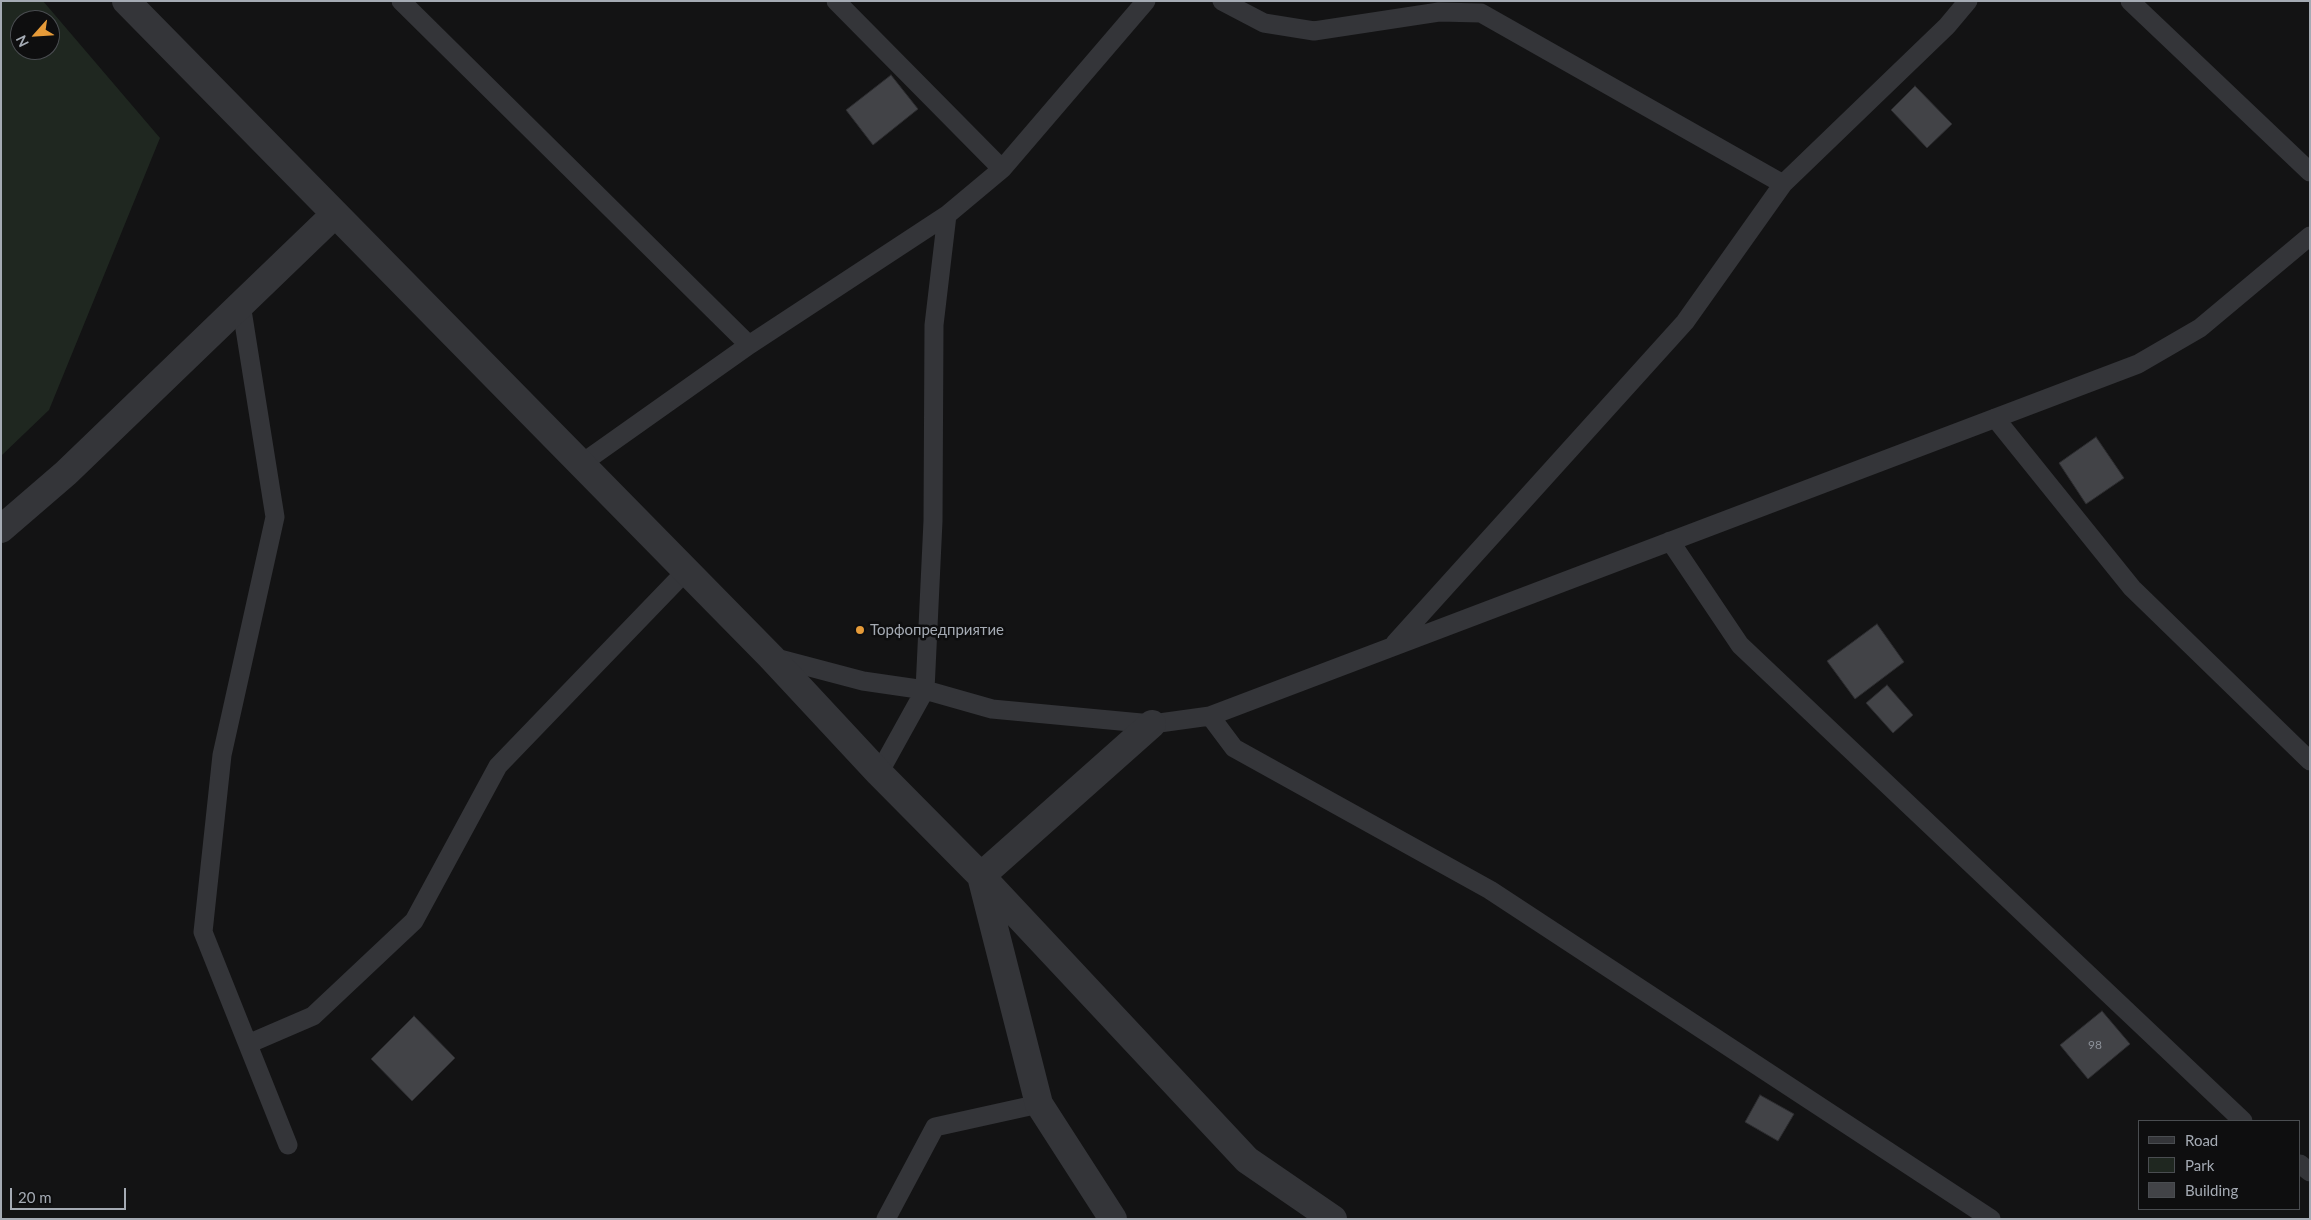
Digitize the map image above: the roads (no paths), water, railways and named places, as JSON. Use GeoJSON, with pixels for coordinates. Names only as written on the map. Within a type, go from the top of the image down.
{"type":"FeatureCollection","features":[{"type":"Feature","properties":{"kind":"street"},"geometry":{"type":"LineString","coordinates":[[126,1],[686,570],[879,773],[981,876],[1247,1160],[1333,1219]]}},
{"type":"Feature","properties":{"kind":"street"},"geometry":{"type":"LineString","coordinates":[[1,529],[66,473],[335,214]]}},
{"type":"Feature","properties":{"kind":"street"},"geometry":{"type":"LineString","coordinates":[[981,876],[1152,724]]}},
{"type":"Feature","properties":{"kind":"street"},"geometry":{"type":"LineString","coordinates":[[981,876],[1039,1104],[1113,1219]]}},
{"type":"Feature","properties":{"kind":"lane"},"geometry":{"type":"LineString","coordinates":[[401,1],[749,345]]}},
{"type":"Feature","properties":{"kind":"lane"},"geometry":{"type":"LineString","coordinates":[[836,1],[1002,169]]}},
{"type":"Feature","properties":{"kind":"lane"},"geometry":{"type":"LineString","coordinates":[[581,464],[749,345],[947,215],[1002,169],[1146,1]]}},
{"type":"Feature","properties":{"kind":"lane"},"geometry":{"type":"LineString","coordinates":[[1222,1],[1264,22],[1314,31],[1440,12],[1481,13],[1783,184]]}},
{"type":"Feature","properties":{"kind":"lane"},"geometry":{"type":"LineString","coordinates":[[1393,646],[1685,322],[1783,184],[1947,26],[1968,1]]}},
{"type":"Feature","properties":{"kind":"lane"},"geometry":{"type":"LineString","coordinates":[[2130,1],[2310,172]]}},
{"type":"Feature","properties":{"kind":"lane"},"geometry":{"type":"LineString","coordinates":[[879,773],[925,690],[933,521],[934,325],[947,215]]}},
{"type":"Feature","properties":{"kind":"lane"},"geometry":{"type":"LineString","coordinates":[[770,657],[863,681],[925,690],[992,709],[1152,724],[1210,716],[2138,364],[2200,328],[2310,236]]}},
{"type":"Feature","properties":{"kind":"lane"},"geometry":{"type":"LineString","coordinates":[[241,304],[274,517],[222,755],[203,932],[288,1145]]}},
{"type":"Feature","properties":{"kind":"lane"},"geometry":{"type":"LineString","coordinates":[[1995,418],[2132,588],[2310,761]]}},
{"type":"Feature","properties":{"kind":"lane"},"geometry":{"type":"LineString","coordinates":[[1670,541],[1740,645],[2242,1120]]}},
{"type":"Feature","properties":{"kind":"lane"},"geometry":{"type":"LineString","coordinates":[[248,1044],[313,1016],[414,921],[498,766],[686,570]]}},
{"type":"Feature","properties":{"kind":"lane"},"geometry":{"type":"LineString","coordinates":[[1210,716],[1234,748],[1490,890],[1991,1219]]}},
{"type":"Feature","properties":{"kind":"lane"},"geometry":{"type":"LineString","coordinates":[[886,1219],[935,1128],[1039,1104]]}},
{"type":"Feature","properties":{"kind":"place","name":"Торфопредприятие"},"geometry":{"type":"Point","coordinates":[860,630]}}]}
